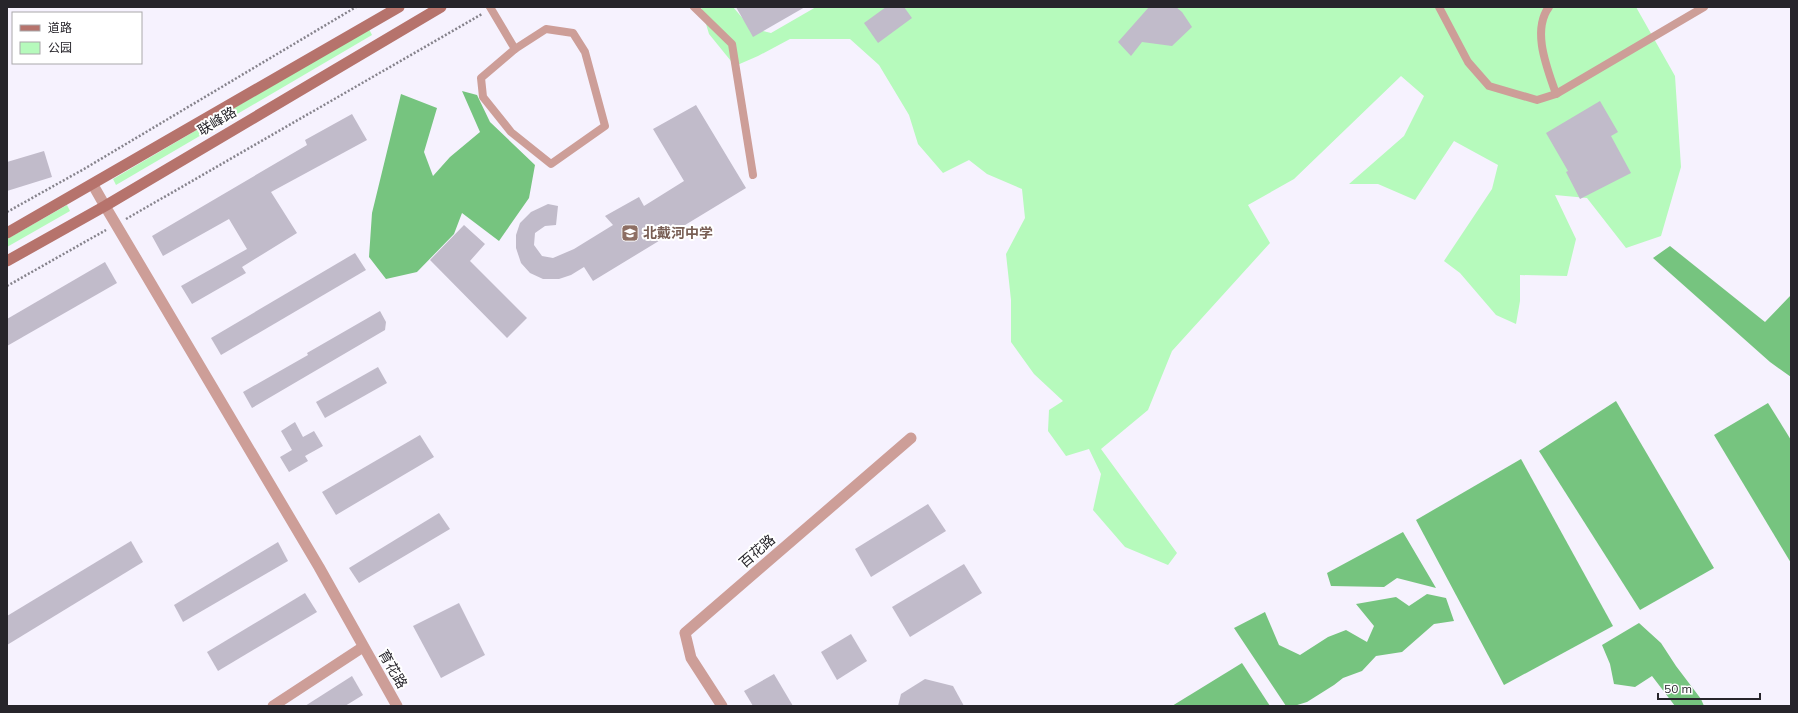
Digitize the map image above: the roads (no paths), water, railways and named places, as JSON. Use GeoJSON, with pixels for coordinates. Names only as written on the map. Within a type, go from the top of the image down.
{"type":"FeatureCollection","features":[{"type":"Feature","properties":{"kind":"main road","name":"联峰路"},"geometry":{"type":"LineString","coordinates":[[7,233],[93,185],[399,7]]}},
{"type":"Feature","properties":{"kind":"main road","name":"联峰路"},"geometry":{"type":"LineString","coordinates":[[7,261],[104,206],[425,10],[441,7]]}},
{"type":"Feature","properties":{"kind":"street","name":"育花路"},"geometry":{"type":"LineString","coordinates":[[93,185],[104,206],[319,567],[397,706]]}},
{"type":"Feature","properties":{"kind":"street","name":"百花路"},"geometry":{"type":"LineString","coordinates":[[722,706],[691,658],[685,633],[911,438]]}},
{"type":"Feature","properties":{"kind":"street"},"geometry":{"type":"LineString","coordinates":[[273,706],[363,647]]}},
{"type":"Feature","properties":{"kind":"lane"},"geometry":{"type":"LineString","coordinates":[[694,7],[732,44],[753,175]]}},
{"type":"Feature","properties":{"kind":"lane"},"geometry":{"type":"LineString","coordinates":[[1439,7],[1468,62],[1489,86],[1537,100],[1556,94],[1704,7]]}},
{"type":"Feature","properties":{"kind":"lane"},"geometry":{"type":"LineString","coordinates":[[1549,7],[1540,33],[1544,59],[1556,94]]}},
{"type":"Feature","properties":{"kind":"lane"},"geometry":{"type":"LineString","coordinates":[[490,8],[515,49]]}},
{"type":"Feature","properties":{"kind":"lane"},"geometry":{"type":"LineString","coordinates":[[546,29],[573,33],[585,52],[605,126],[551,164],[511,132],[484,97],[480,78],[515,49],[546,29]]}},
{"type":"Feature","properties":{"kind":"place","name":"北戴河中学"},"geometry":{"type":"Point","coordinates":[630,233]}}]}
